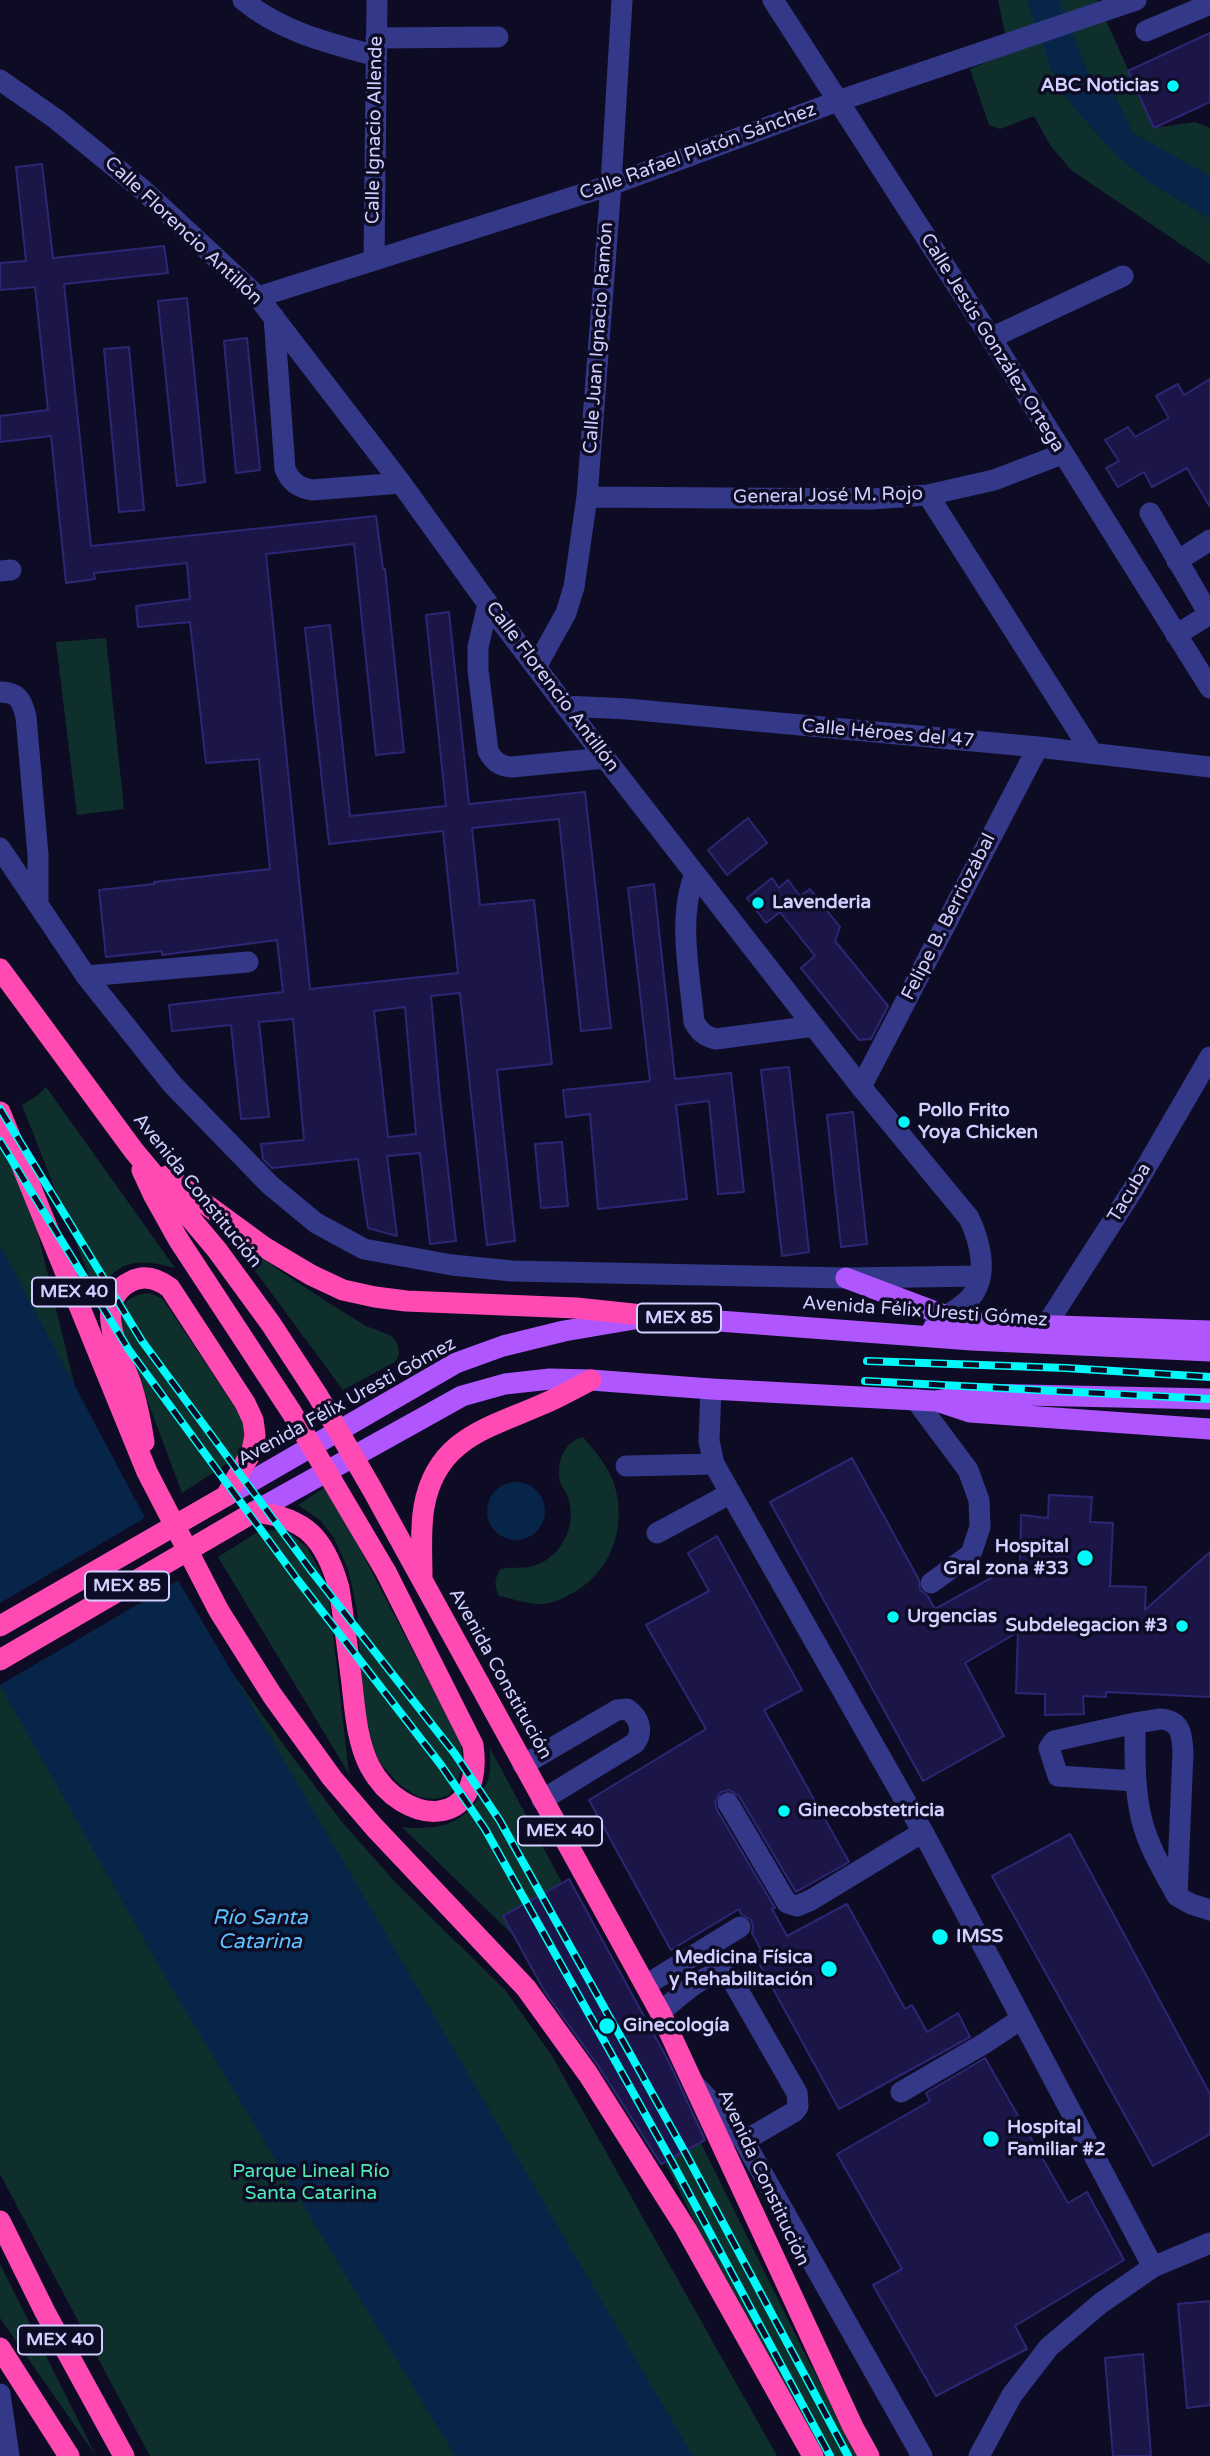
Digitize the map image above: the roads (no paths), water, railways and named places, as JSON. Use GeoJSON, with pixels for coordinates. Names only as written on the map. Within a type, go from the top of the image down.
{"type":"FeatureCollection","features":[{"type":"Feature","properties":{"kind":"highway","name":"Avenida Constitución"},"geometry":{"type":"LineString","coordinates":[[0,969],[134,1151],[218,1250],[318,1396],[646,1985],[869,2456]]}},
{"type":"Feature","properties":{"kind":"highway","name":"MEX 40"},"geometry":{"type":"LineString","coordinates":[[0,1112],[147,1472],[219,1611],[272,1695],[309,1747],[374,1827],[526,1988],[587,2074],[686,2229],[813,2456]]}},
{"type":"Feature","properties":{"kind":"highway"},"geometry":{"type":"LineString","coordinates":[[134,1151],[264,1247],[311,1275],[343,1290],[407,1301],[576,1308],[652,1316]]}},
{"type":"Feature","properties":{"kind":"highway"},"geometry":{"type":"LineString","coordinates":[[134,1151],[154,1196],[178,1239],[292,1413],[386,1572],[473,1745],[475,1765],[472,1785],[464,1799],[454,1808],[442,1811],[412,1807],[383,1786],[362,1749],[339,1588],[327,1554],[312,1533],[301,1524],[276,1515],[254,1512]]}},
{"type":"Feature","properties":{"kind":"highway"},"geometry":{"type":"LineString","coordinates":[[147,1472],[140,1418],[111,1318],[112,1303],[120,1289],[131,1281],[147,1278],[159,1280],[170,1288],[245,1403],[253,1420],[255,1435],[252,1451],[226,1496]]}},
{"type":"Feature","properties":{"kind":"highway"},"geometry":{"type":"LineString","coordinates":[[422,1579],[424,1506],[439,1464],[454,1447],[476,1432],[545,1404],[591,1380]]}},
{"type":"Feature","properties":{"kind":"highway","name":"Avenida Félix Uresti Gómez"},"geometry":{"type":"LineString","coordinates":[[0,1626],[226,1496]]}},
{"type":"Feature","properties":{"kind":"highway","name":"MEX 85"},"geometry":{"type":"LineString","coordinates":[[0,1660],[254,1512]]}},
{"type":"Feature","properties":{"kind":"highway","name":"MEX 40"},"geometry":{"type":"LineString","coordinates":[[0,2221],[45,2312],[124,2456]]}},
{"type":"Feature","properties":{"kind":"highway","name":"MEX 40"},"geometry":{"type":"LineString","coordinates":[[0,2348],[69,2456]]}},
{"type":"Feature","properties":{"kind":"main road"},"geometry":{"type":"LineString","coordinates":[[846,1278],[945,1316],[969,1332],[1045,1327],[1210,1331]]}},
{"type":"Feature","properties":{"kind":"main road","name":"Avenida Félix Uresti Gómez"},"geometry":{"type":"LineString","coordinates":[[226,1496],[456,1363],[503,1346],[564,1331],[652,1316],[915,1335],[969,1332],[1210,1350]]}},
{"type":"Feature","properties":{"kind":"main road","name":"MEX 85"},"geometry":{"type":"LineString","coordinates":[[254,1512],[462,1396],[505,1384],[591,1380],[925,1400],[978,1394],[1210,1399]]}},
{"type":"Feature","properties":{"kind":"main road"},"geometry":{"type":"LineString","coordinates":[[925,1400],[970,1412],[1210,1429]]}},
{"type":"Feature","properties":{"kind":"street"},"geometry":{"type":"LineString","coordinates":[[243,0],[257,11],[315,39],[376,47],[498,37]]}},
{"type":"Feature","properties":{"kind":"street","name":"Calle Ignacio Allende"},"geometry":{"type":"LineString","coordinates":[[374,260],[377,0]]}},
{"type":"Feature","properties":{"kind":"street","name":"Calle Juan Ignacio Ramón"},"geometry":{"type":"LineString","coordinates":[[536,667],[566,613],[574,587],[587,497],[622,0]]}},
{"type":"Feature","properties":{"kind":"street","name":"Calle Jesús González Ortega"},"geometry":{"type":"LineString","coordinates":[[773,0],[991,338],[1210,688]]}},
{"type":"Feature","properties":{"kind":"street","name":"Calle Rafael Platón Sánchez"},"geometry":{"type":"LineString","coordinates":[[258,297],[611,185],[838,101],[1136,0]]}},
{"type":"Feature","properties":{"kind":"street"},"geometry":{"type":"LineString","coordinates":[[1146,32],[1210,4]]}},
{"type":"Feature","properties":{"kind":"street","name":"Calle Florencio Antillón"},"geometry":{"type":"LineString","coordinates":[[0,80],[56,119],[143,190],[258,297],[401,483],[488,604],[605,758],[861,1087],[969,1218],[979,1240],[980,1276]]}},
{"type":"Feature","properties":{"kind":"street"},"geometry":{"type":"LineString","coordinates":[[991,338],[1123,276]]}},
{"type":"Feature","properties":{"kind":"street"},"geometry":{"type":"LineString","coordinates":[[274,317],[285,469],[291,481],[312,491],[401,483]]}},
{"type":"Feature","properties":{"kind":"street","name":"General José M. Rojo"},"geometry":{"type":"LineString","coordinates":[[587,497],[870,499],[928,495],[994,480],[1062,454]]}},
{"type":"Feature","properties":{"kind":"street"},"geometry":{"type":"LineString","coordinates":[[928,495],[1092,753]]}},
{"type":"Feature","properties":{"kind":"street"},"geometry":{"type":"LineString","coordinates":[[1150,513],[1210,615],[1176,635]]}},
{"type":"Feature","properties":{"kind":"street"},"geometry":{"type":"LineString","coordinates":[[1177,561],[1210,540]]}},
{"type":"Feature","properties":{"kind":"street"},"geometry":{"type":"LineString","coordinates":[[488,604],[481,629],[478,670],[488,751],[494,761],[502,766],[512,767],[605,758]]}},
{"type":"Feature","properties":{"kind":"street"},"geometry":{"type":"LineString","coordinates":[[0,692],[15,694],[20,698],[26,717],[38,855],[38,903]]}},
{"type":"Feature","properties":{"kind":"street","name":"Calle Héroes del 47"},"geometry":{"type":"LineString","coordinates":[[565,706],[627,709],[1038,747],[1210,767]]}},
{"type":"Feature","properties":{"kind":"street","name":"Felipe B. Berriozábal"},"geometry":{"type":"LineString","coordinates":[[861,1087],[1038,747]]}},
{"type":"Feature","properties":{"kind":"street"},"geometry":{"type":"LineString","coordinates":[[0,848],[86,976],[172,1084],[270,1185],[316,1223],[364,1249],[452,1265],[513,1271],[846,1278],[980,1276],[973,1295],[915,1335]]}},
{"type":"Feature","properties":{"kind":"street"},"geometry":{"type":"LineString","coordinates":[[695,874],[687,900],[686,919],[694,1022],[699,1031],[705,1037],[716,1039],[814,1026]]}},
{"type":"Feature","properties":{"kind":"street"},"geometry":{"type":"LineString","coordinates":[[86,976],[248,962]]}},
{"type":"Feature","properties":{"kind":"street","name":"Tacuba"},"geometry":{"type":"LineString","coordinates":[[1045,1327],[1134,1188],[1210,1057]]}},
{"type":"Feature","properties":{"kind":"street"},"geometry":{"type":"LineString","coordinates":[[712,1389],[709,1441],[714,1464],[923,1832],[1153,2267]]}},
{"type":"Feature","properties":{"kind":"street"},"geometry":{"type":"LineString","coordinates":[[925,1400],[968,1470],[979,1500],[980,1527],[971,1554],[931,1583]]}},
{"type":"Feature","properties":{"kind":"street"},"geometry":{"type":"LineString","coordinates":[[626,1466],[714,1464]]}},
{"type":"Feature","properties":{"kind":"street"},"geometry":{"type":"LineString","coordinates":[[657,1532],[731,1493]]}},
{"type":"Feature","properties":{"kind":"street"},"geometry":{"type":"LineString","coordinates":[[523,1765],[617,1710],[627,1709],[632,1712],[640,1727],[640,1737],[635,1743],[542,1800]]}},
{"type":"Feature","properties":{"kind":"street"},"geometry":{"type":"LineString","coordinates":[[1136,1782],[1059,1776],[1049,1748],[1055,1741],[1135,1723],[1161,1719],[1170,1720],[1178,1726],[1182,1734],[1183,1752],[1177,1896]]}},
{"type":"Feature","properties":{"kind":"street"},"geometry":{"type":"LineString","coordinates":[[1135,1723],[1136,1782],[1143,1824],[1154,1852],[1177,1896],[1210,1910]]}},
{"type":"Feature","properties":{"kind":"street"},"geometry":{"type":"LineString","coordinates":[[729,1803],[786,1903],[797,1906],[923,1832]]}},
{"type":"Feature","properties":{"kind":"street"},"geometry":{"type":"LineString","coordinates":[[646,1985],[740,1927]]}},
{"type":"Feature","properties":{"kind":"street"},"geometry":{"type":"LineString","coordinates":[[660,2012],[708,1975],[725,1973],[731,1978],[797,2093],[799,2101],[794,2112],[744,2141]]}},
{"type":"Feature","properties":{"kind":"street"},"geometry":{"type":"LineString","coordinates":[[901,2092],[1021,2019]]}},
{"type":"Feature","properties":{"kind":"street"},"geometry":{"type":"LineString","coordinates":[[695,2085],[744,2141],[922,2456]]}},
{"type":"Feature","properties":{"kind":"street"},"geometry":{"type":"LineString","coordinates":[[979,2456],[1012,2395],[1049,2347],[1101,2303],[1153,2267],[1210,2243]]}},
{"type":"Feature","properties":{"kind":"street"},"geometry":{"type":"LineString","coordinates":[[0,2394],[9,2456]]}},
{"type":"Feature","properties":{"kind":"water"},"geometry":{"type":"Polygon","coordinates":[[[1027,0],[1059,0],[1090,77],[1106,77],[1133,133],[1210,176],[1210,219],[1150,183],[1115,154],[1073,107],[1051,69],[1027,0]]]}},
{"type":"Feature","properties":{"kind":"water","name":"Río Santa Catarina"},"geometry":{"type":"Polygon","coordinates":[[[0,1245],[179,1582],[693,2456],[455,2456],[168,1982],[0,1685],[0,1245]]]}},
{"type":"Feature","properties":{"kind":"water"},"geometry":{"type":"Polygon","coordinates":[[[516,1482],[527,1484],[540,1495],[545,1511],[543,1522],[532,1535],[516,1540],[505,1538],[492,1527],[487,1511],[489,1500],[500,1487],[516,1482]]]}},
{"type":"Feature","properties":{"kind":"railway"},"geometry":{"type":"LineString","coordinates":[[0,1109],[142,1341],[310,1569],[455,1754],[500,1821],[686,2154],[848,2456]]}},
{"type":"Feature","properties":{"kind":"railway"},"geometry":{"type":"LineString","coordinates":[[0,1141],[129,1350],[297,1579],[441,1765],[485,1829],[672,2162],[830,2456]]}},
{"type":"Feature","properties":{"kind":"railway"},"geometry":{"type":"LineString","coordinates":[[867,1361],[1066,1368],[1210,1377]]}},
{"type":"Feature","properties":{"kind":"railway"},"geometry":{"type":"LineString","coordinates":[[865,1381],[1210,1399]]}},
{"type":"Feature","properties":{"kind":"place","name":"ABC Noticias"},"geometry":{"type":"Point","coordinates":[1173,86]}},
{"type":"Feature","properties":{"kind":"place","name":"Lavenderia"},"geometry":{"type":"Point","coordinates":[758,903]}},
{"type":"Feature","properties":{"kind":"place","name":"Pollo Frito Yoya Chicken"},"geometry":{"type":"Point","coordinates":[904,1122]}},
{"type":"Feature","properties":{"kind":"place","name":"Hospital Gral zona #33"},"geometry":{"type":"Point","coordinates":[1085,1558]}},
{"type":"Feature","properties":{"kind":"place","name":"Urgencias"},"geometry":{"type":"Point","coordinates":[893,1617]}},
{"type":"Feature","properties":{"kind":"place","name":"Subdelegacion #3"},"geometry":{"type":"Point","coordinates":[1182,1626]}},
{"type":"Feature","properties":{"kind":"place","name":"Ginecobstetricia"},"geometry":{"type":"Point","coordinates":[784,1811]}},
{"type":"Feature","properties":{"kind":"place","name":"IMSS"},"geometry":{"type":"Point","coordinates":[940,1937]}},
{"type":"Feature","properties":{"kind":"place","name":"Medicina Física y Rehabilitación"},"geometry":{"type":"Point","coordinates":[829,1969]}},
{"type":"Feature","properties":{"kind":"place","name":"Ginecología"},"geometry":{"type":"Point","coordinates":[607,2026]}},
{"type":"Feature","properties":{"kind":"place","name":"Hospital Familiar #2"},"geometry":{"type":"Point","coordinates":[991,2139]}},
{"type":"Feature","properties":{"kind":"park label","name":"Parque Lineal Río Santa Catarina"},"geometry":{"type":"Point","coordinates":[311,2183]}}]}
